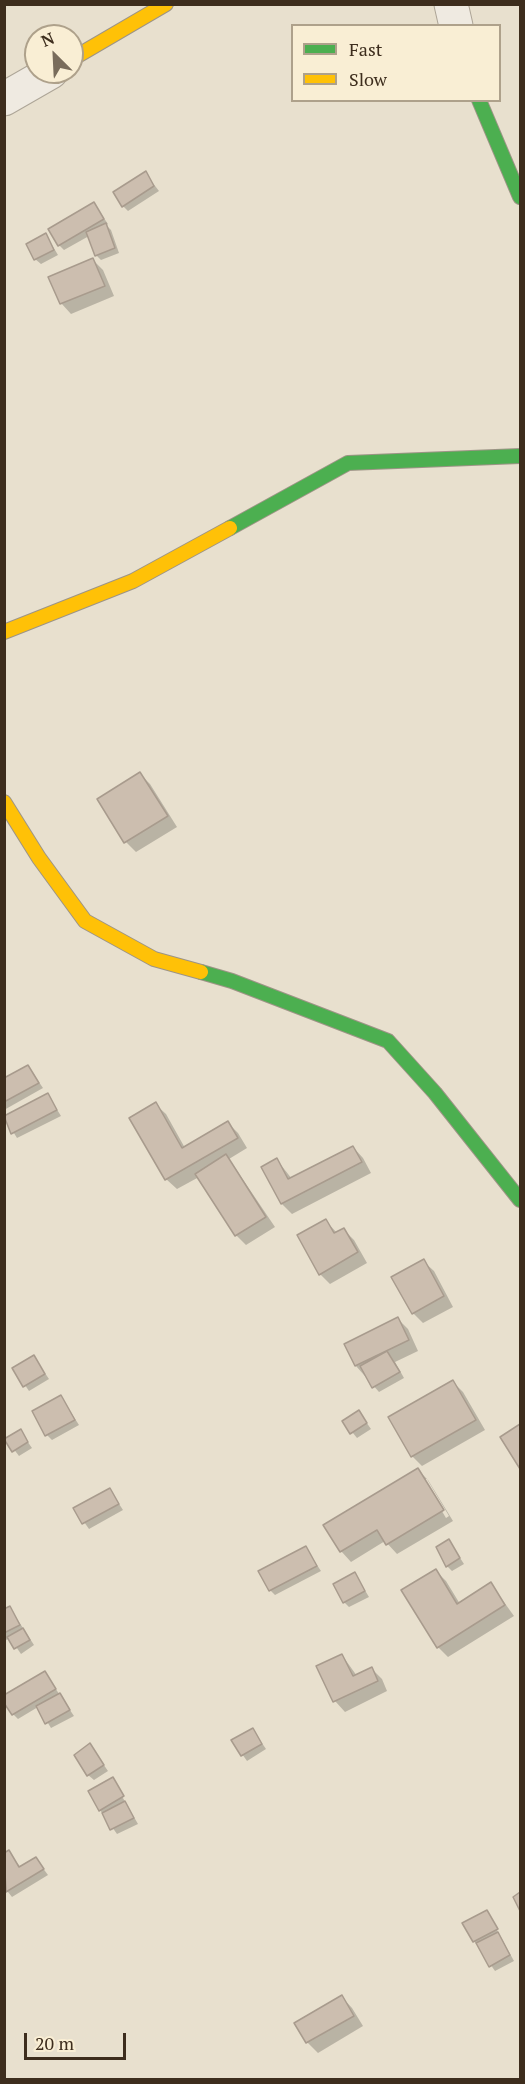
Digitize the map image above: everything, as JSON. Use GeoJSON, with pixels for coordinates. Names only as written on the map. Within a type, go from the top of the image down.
{"type":"FeatureCollection","features":[{"type":"Feature","properties":{"kind":"street"},"geometry":{"type":"LineString","coordinates":[[84,52],[166,4]]}},
{"type":"Feature","properties":{"kind":"street"},"geometry":{"type":"LineString","coordinates":[[451,4],[456,24]]}},
{"type":"Feature","properties":{"kind":"street"},"geometry":{"type":"LineString","coordinates":[[4,99],[30,84]]}},
{"type":"Feature","properties":{"kind":"street"},"geometry":{"type":"LineString","coordinates":[[480,102],[520,197]]}},
{"type":"Feature","properties":{"kind":"street"},"geometry":{"type":"LineString","coordinates":[[4,632],[133,581],[348,463],[520,456]]}},
{"type":"Feature","properties":{"kind":"street"},"geometry":{"type":"LineString","coordinates":[[4,802],[39,858],[85,921],[154,959],[232,981],[388,1041],[435,1093],[520,1200]]}},
{"type":"Feature","properties":{"kind":"building"},"geometry":{"type":"Polygon","coordinates":[[[146,171],[154,186],[122,207],[113,192],[146,171]]]}},
{"type":"Feature","properties":{"kind":"building"},"geometry":{"type":"Polygon","coordinates":[[[94,202],[104,219],[58,246],[48,229],[94,202]]]}},
{"type":"Feature","properties":{"kind":"building"},"geometry":{"type":"Polygon","coordinates":[[[106,223],[115,248],[95,256],[86,232],[106,223]]]}},
{"type":"Feature","properties":{"kind":"building"},"geometry":{"type":"Polygon","coordinates":[[[46,233],[54,250],[34,260],[26,244],[46,233]]]}},
{"type":"Feature","properties":{"kind":"building"},"geometry":{"type":"Polygon","coordinates":[[[93,258],[105,286],[60,304],[48,277],[93,258]]]}},
{"type":"Feature","properties":{"kind":"building"},"geometry":{"type":"Polygon","coordinates":[[[140,772],[168,816],[124,843],[97,799],[140,772]]]}},
{"type":"Feature","properties":{"kind":"building"},"geometry":{"type":"Polygon","coordinates":[[[28,1065],[39,1083],[4,1102],[4,1078],[28,1065]]]}},
{"type":"Feature","properties":{"kind":"building"},"geometry":{"type":"Polygon","coordinates":[[[48,1093],[57,1110],[11,1134],[4,1116],[48,1093]]]}},
{"type":"Feature","properties":{"kind":"building"},"geometry":{"type":"Polygon","coordinates":[[[156,1102],[182,1148],[228,1121],[238,1138],[165,1180],[129,1118],[156,1102]]]}},
{"type":"Feature","properties":{"kind":"building"},"geometry":{"type":"Polygon","coordinates":[[[353,1146],[362,1162],[281,1204],[261,1167],[277,1158],[288,1179],[353,1146]]]}},
{"type":"Feature","properties":{"kind":"building"},"geometry":{"type":"Polygon","coordinates":[[[226,1154],[266,1217],[235,1236],[195,1174],[226,1154]]]}},
{"type":"Feature","properties":{"kind":"building"},"geometry":{"type":"Polygon","coordinates":[[[326,1219],[334,1233],[344,1228],[358,1252],[319,1275],[297,1235],[326,1219]]]}},
{"type":"Feature","properties":{"kind":"building"},"geometry":{"type":"Polygon","coordinates":[[[424,1259],[444,1296],[412,1314],[391,1277],[424,1259]]]}},
{"type":"Feature","properties":{"kind":"building"},"geometry":{"type":"Polygon","coordinates":[[[398,1317],[409,1340],[355,1366],[344,1344],[398,1317]]]}},
{"type":"Feature","properties":{"kind":"building"},"geometry":{"type":"Polygon","coordinates":[[[387,1351],[400,1372],[372,1388],[360,1366],[387,1351]]]}},
{"type":"Feature","properties":{"kind":"building"},"geometry":{"type":"Polygon","coordinates":[[[34,1355],[45,1374],[23,1387],[12,1368],[34,1355]]]}},
{"type":"Feature","properties":{"kind":"building"},"geometry":{"type":"Polygon","coordinates":[[[453,1380],[476,1420],[411,1457],[388,1417],[453,1380]]]}},
{"type":"Feature","properties":{"kind":"building"},"geometry":{"type":"Polygon","coordinates":[[[61,1395],[75,1420],[45,1436],[32,1411],[61,1395]]]}},
{"type":"Feature","properties":{"kind":"building"},"geometry":{"type":"Polygon","coordinates":[[[359,1410],[367,1423],[350,1434],[342,1421],[359,1410]]]}},
{"type":"Feature","properties":{"kind":"building"},"geometry":{"type":"Polygon","coordinates":[[[520,1424],[520,1469],[500,1437],[520,1424]]]}},
{"type":"Feature","properties":{"kind":"building"},"geometry":{"type":"Polygon","coordinates":[[[21,1429],[28,1442],[12,1452],[4,1439],[21,1429]]]}},
{"type":"Feature","properties":{"kind":"building"},"geometry":{"type":"Polygon","coordinates":[[[418,1468],[444,1510],[386,1545],[377,1530],[340,1552],[323,1525],[418,1468]]]}},
{"type":"Feature","properties":{"kind":"building"},"geometry":{"type":"Polygon","coordinates":[[[110,1488],[119,1504],[82,1524],[73,1508],[110,1488]]]}},
{"type":"Feature","properties":{"kind":"building"},"geometry":{"type":"Polygon","coordinates":[[[449,1539],[460,1558],[446,1567],[436,1547],[449,1539]]]}},
{"type":"Feature","properties":{"kind":"building"},"geometry":{"type":"Polygon","coordinates":[[[306,1546],[317,1566],[269,1591],[258,1571],[306,1546]]]}},
{"type":"Feature","properties":{"kind":"building"},"geometry":{"type":"Polygon","coordinates":[[[436,1569],[457,1604],[491,1582],[505,1605],[437,1648],[401,1590],[436,1569]]]}},
{"type":"Feature","properties":{"kind":"building"},"geometry":{"type":"Polygon","coordinates":[[[355,1572],[365,1591],[343,1603],[333,1584],[355,1572]]]}},
{"type":"Feature","properties":{"kind":"building"},"geometry":{"type":"Polygon","coordinates":[[[10,1606],[20,1625],[4,1633],[4,1609],[10,1606]]]}},
{"type":"Feature","properties":{"kind":"building"},"geometry":{"type":"Polygon","coordinates":[[[23,1628],[30,1640],[14,1649],[7,1637],[23,1628]]]}},
{"type":"Feature","properties":{"kind":"building"},"geometry":{"type":"Polygon","coordinates":[[[342,1654],[353,1676],[372,1667],[378,1681],[333,1702],[316,1666],[342,1654]]]}},
{"type":"Feature","properties":{"kind":"building"},"geometry":{"type":"Polygon","coordinates":[[[45,1671],[56,1689],[12,1715],[4,1703],[4,1695],[45,1671]]]}},
{"type":"Feature","properties":{"kind":"building"},"geometry":{"type":"Polygon","coordinates":[[[60,1693],[70,1710],[45,1724],[36,1706],[60,1693]]]}},
{"type":"Feature","properties":{"kind":"building"},"geometry":{"type":"Polygon","coordinates":[[[253,1728],[262,1744],[241,1756],[231,1740],[253,1728]]]}},
{"type":"Feature","properties":{"kind":"building"},"geometry":{"type":"Polygon","coordinates":[[[90,1743],[104,1765],[87,1776],[74,1755],[90,1743]]]}},
{"type":"Feature","properties":{"kind":"building"},"geometry":{"type":"Polygon","coordinates":[[[113,1777],[124,1796],[99,1811],[88,1791],[113,1777]]]}},
{"type":"Feature","properties":{"kind":"building"},"geometry":{"type":"Polygon","coordinates":[[[125,1801],[134,1818],[110,1830],[102,1813],[125,1801]]]}},
{"type":"Feature","properties":{"kind":"building"},"geometry":{"type":"Polygon","coordinates":[[[9,1850],[19,1867],[36,1857],[44,1869],[6,1892],[4,1853],[9,1850]]]}},
{"type":"Feature","properties":{"kind":"building"},"geometry":{"type":"Polygon","coordinates":[[[520,1892],[520,1911],[513,1897],[520,1892]]]}},
{"type":"Feature","properties":{"kind":"building"},"geometry":{"type":"Polygon","coordinates":[[[487,1910],[498,1929],[473,1942],[462,1923],[487,1910]]]}},
{"type":"Feature","properties":{"kind":"building"},"geometry":{"type":"Polygon","coordinates":[[[498,1932],[510,1955],[489,1967],[476,1943],[498,1932]]]}},
{"type":"Feature","properties":{"kind":"building"},"geometry":{"type":"Polygon","coordinates":[[[342,1995],[354,2016],[306,2043],[294,2023],[342,1995]]]}},
{"type":"Feature","properties":{"kind":"traffic: fast"},"geometry":{"type":"LineString","coordinates":[[480,102],[520,197]]}},
{"type":"Feature","properties":{"kind":"traffic: fast"},"geometry":{"type":"LineString","coordinates":[[230,528],[348,463],[520,456]]}},
{"type":"Feature","properties":{"kind":"traffic: fast"},"geometry":{"type":"LineString","coordinates":[[201,972],[232,981],[388,1041],[435,1093],[520,1200]]}},
{"type":"Feature","properties":{"kind":"traffic: slow"},"geometry":{"type":"LineString","coordinates":[[84,52],[166,4]]}},
{"type":"Feature","properties":{"kind":"traffic: slow"},"geometry":{"type":"LineString","coordinates":[[4,632],[133,581],[230,528]]}},
{"type":"Feature","properties":{"kind":"traffic: slow"},"geometry":{"type":"LineString","coordinates":[[4,802],[39,858],[85,921],[154,959],[201,972]]}}]}
